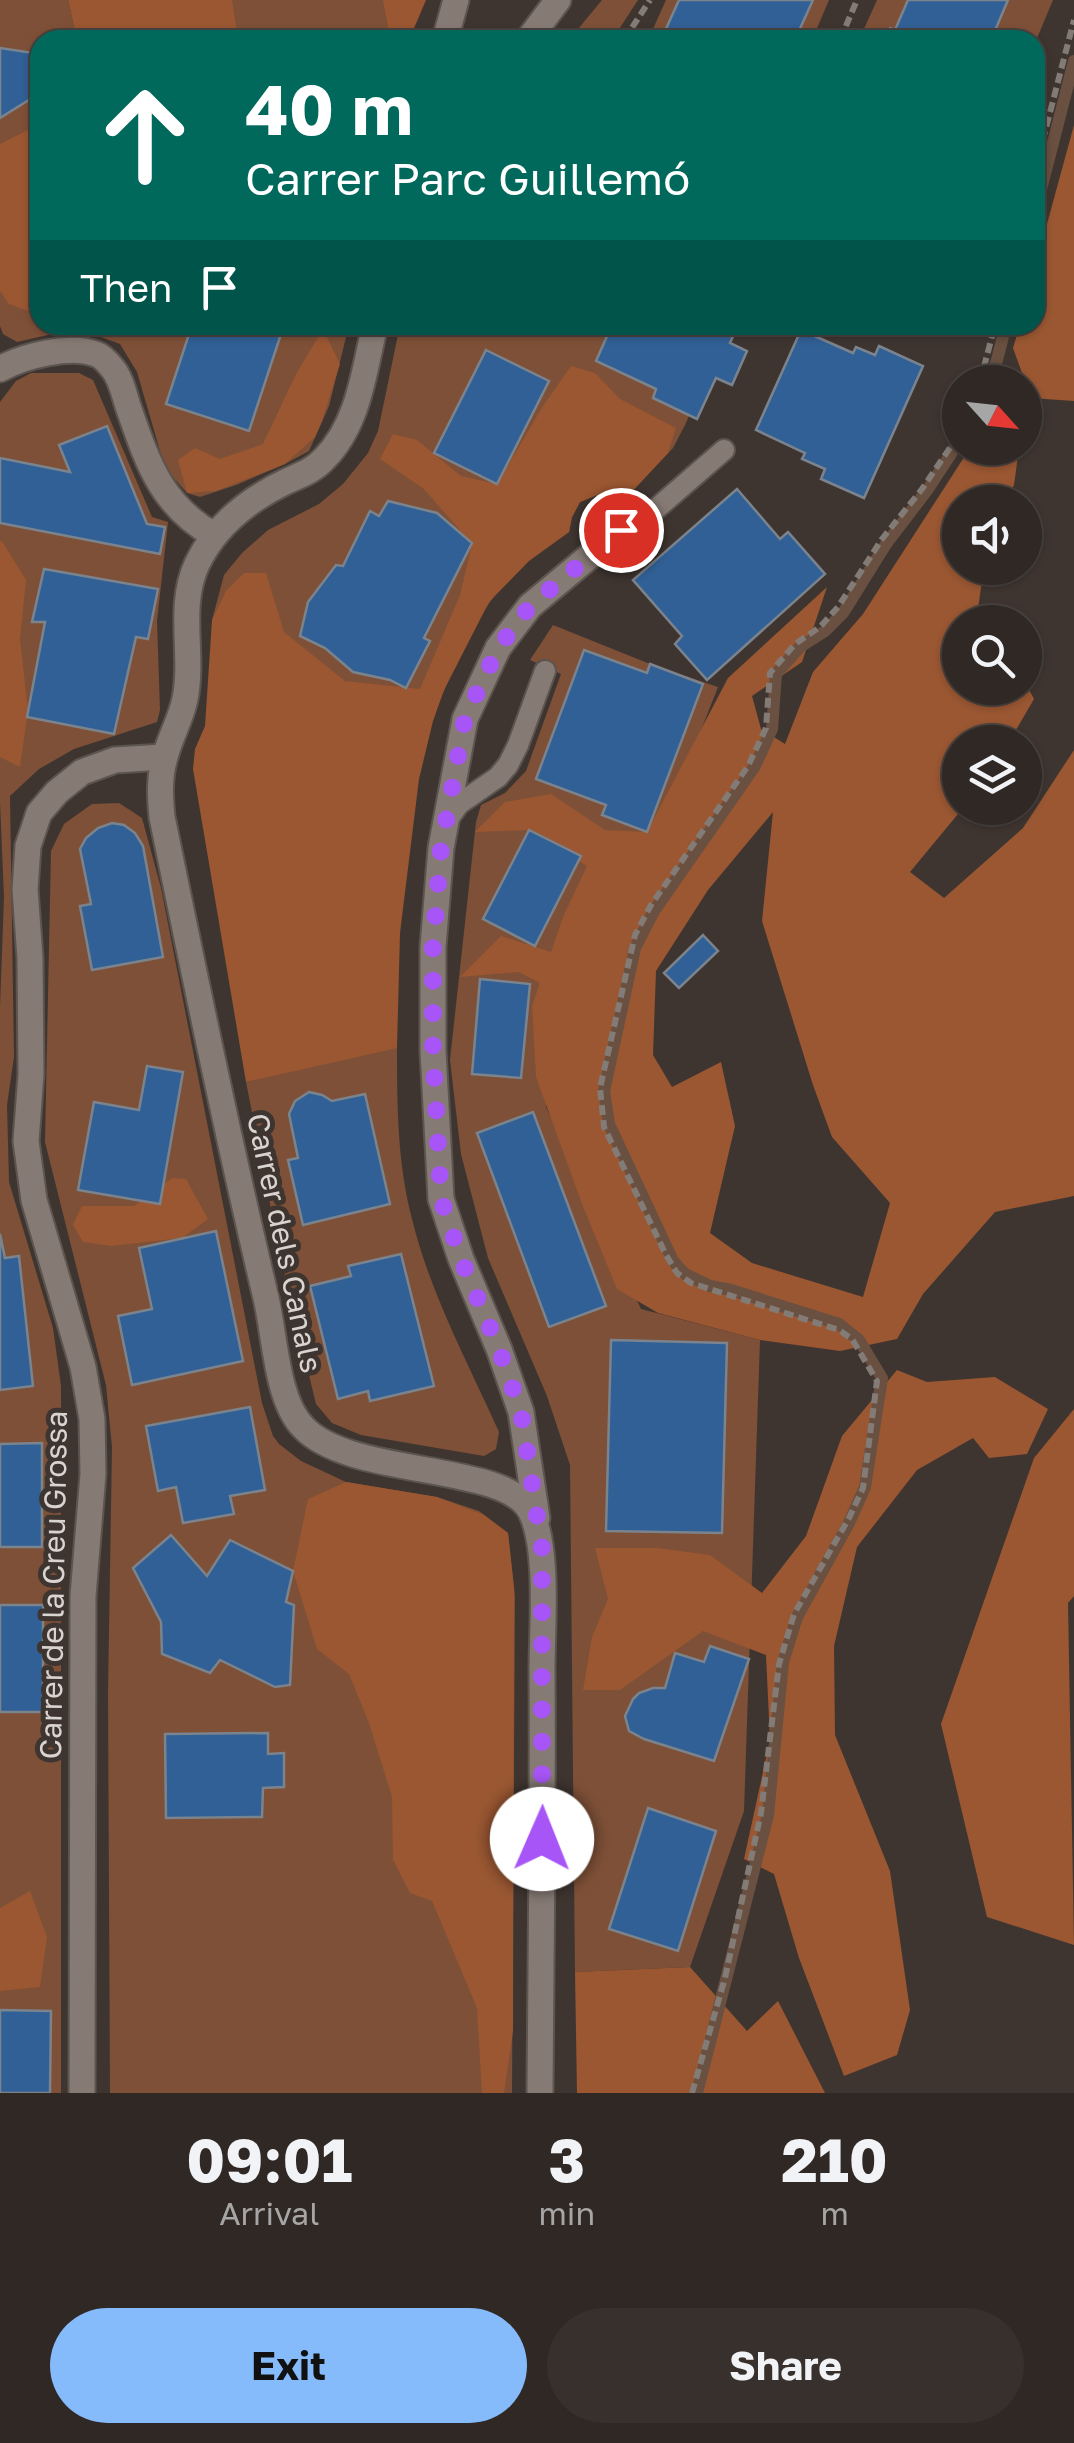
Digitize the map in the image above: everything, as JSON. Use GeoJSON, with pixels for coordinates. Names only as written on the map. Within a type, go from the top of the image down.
{"type":"FeatureCollection","features":[{"type":"Feature","properties":{"kind":"street"},"geometry":{"type":"LineString","coordinates":[[448,30],[456,0]]}},
{"type":"Feature","properties":{"kind":"street"},"geometry":{"type":"LineString","coordinates":[[536,30],[558,0]]}},
{"type":"Feature","properties":{"kind":"street","name":"Carrer dels Canals"},"geometry":{"type":"LineString","coordinates":[[373,335],[353,415],[342,436],[308,472],[237,512],[214,535],[198,562],[187,592],[189,672],[184,704],[164,758],[159,788],[223,1114],[286,1398],[300,1426],[338,1450],[476,1480],[514,1495],[530,1510],[542,1548],[540,2093]]}},
{"type":"Feature","properties":{"kind":"street"},"geometry":{"type":"LineString","coordinates":[[0,369],[18,359],[74,350],[99,354],[116,372],[145,456],[176,507],[194,524],[214,535]]}},
{"type":"Feature","properties":{"kind":"street"},"geometry":{"type":"LineString","coordinates":[[542,1548],[521,1412],[441,1199],[433,1051],[433,947],[441,848],[465,718],[498,648],[530,606],[621,530]]}},
{"type":"Feature","properties":{"kind":"street","name":"Carrer de la Creu Grossa"},"geometry":{"type":"LineString","coordinates":[[82,2093],[83,1596],[93,1474],[92,1419],[84,1366],[34,1200],[26,1141],[30,958],[25,889],[28,846],[38,813],[57,792],[82,772],[115,760],[164,758]]}},
{"type":"Feature","properties":{"kind":"lane"},"geometry":{"type":"LineString","coordinates":[[621,530],[641,522],[724,450]]}},
{"type":"Feature","properties":{"kind":"lane"},"geometry":{"type":"LineString","coordinates":[[446,822],[459,804],[498,777],[508,765],[545,672]]}},
{"type":"Feature","properties":{"kind":"path"},"geometry":{"type":"LineString","coordinates":[[630,30],[650,0]]}},
{"type":"Feature","properties":{"kind":"path"},"geometry":{"type":"LineString","coordinates":[[844,30],[857,0]]}},
{"type":"Feature","properties":{"kind":"path"},"geometry":{"type":"LineString","coordinates":[[1045,132],[1074,20]]}},
{"type":"Feature","properties":{"kind":"path"},"geometry":{"type":"LineString","coordinates":[[984,365],[992,335]]}},
{"type":"Feature","properties":{"kind":"path"},"geometry":{"type":"LineString","coordinates":[[692,2093],[725,1978],[762,1812],[779,1664],[794,1614],[862,1488],[877,1381],[852,1340],[839,1330],[691,1283],[677,1273],[604,1127],[600,1088],[635,935],[748,766],[766,728],[770,673],[795,644],[820,627],[838,607],[882,539],[942,459]]}},
{"type":"Feature","properties":{"kind":"shaded area"},"geometry":{"type":"Polygon","coordinates":[[[0,0],[68,0],[75,30],[30,30],[30,335],[48,335],[17,342],[3,334],[0,0]]]}},
{"type":"Feature","properties":{"kind":"shaded area"},"geometry":{"type":"Polygon","coordinates":[[[68,0],[232,0],[236,30],[75,30],[68,0]]]}},
{"type":"Feature","properties":{"kind":"shaded area"},"geometry":{"type":"Polygon","coordinates":[[[112,0],[399,0],[389,30],[116,30],[112,0]]]}},
{"type":"Feature","properties":{"kind":"shaded area"},"geometry":{"type":"Polygon","coordinates":[[[383,0],[426,0],[413,30],[389,30],[383,0]]]}},
{"type":"Feature","properties":{"kind":"shaded area"},"geometry":{"type":"Polygon","coordinates":[[[602,0],[638,0],[618,30],[577,30],[602,0]]]}},
{"type":"Feature","properties":{"kind":"shaded area"},"geometry":{"type":"Polygon","coordinates":[[[666,0],[829,0],[816,30],[652,30],[666,0]]]}},
{"type":"Feature","properties":{"kind":"shaded area"},"geometry":{"type":"Polygon","coordinates":[[[877,0],[1053,0],[1040,30],[864,30],[877,0]]]}},
{"type":"Feature","properties":{"kind":"shaded area"},"geometry":{"type":"Polygon","coordinates":[[[1074,125],[1074,401],[1042,399],[1042,365],[1019,365],[1013,348],[1017,335],[1045,335],[1045,231],[1074,125]]]}},
{"type":"Feature","properties":{"kind":"shaded area"},"geometry":{"type":"Polygon","coordinates":[[[30,129],[30,311],[9,304],[0,291],[0,144],[30,129]]]}},
{"type":"Feature","properties":{"kind":"shaded area"},"geometry":{"type":"Polygon","coordinates":[[[68,335],[347,335],[329,406],[309,451],[200,497],[187,493],[165,468],[137,372],[120,344],[101,337],[68,335]]]}},
{"type":"Feature","properties":{"kind":"shaded area"},"geometry":{"type":"Polygon","coordinates":[[[319,335],[326,335],[340,364],[315,437],[285,464],[216,491],[187,493],[178,460],[195,448],[220,459],[263,444],[319,335]]]}},
{"type":"Feature","properties":{"kind":"shaded area"},"geometry":{"type":"Polygon","coordinates":[[[398,335],[725,335],[673,448],[625,499],[600,494],[580,502],[569,532],[508,579],[469,636],[433,721],[212,620],[224,575],[242,553],[268,530],[319,504],[343,484],[368,453],[378,431],[398,335]]]}},
{"type":"Feature","properties":{"kind":"shaded area"},"geometry":{"type":"Polygon","coordinates":[[[571,366],[595,373],[620,399],[676,428],[668,453],[625,499],[600,494],[580,502],[569,532],[529,561],[489,602],[443,692],[419,779],[400,933],[397,1048],[246,1082],[193,769],[195,749],[205,726],[212,620],[226,591],[244,573],[266,573],[284,632],[345,681],[420,689],[460,595],[472,544],[424,489],[380,459],[393,434],[417,440],[461,476],[497,484],[571,366]]]}},
{"type":"Feature","properties":{"kind":"shaded area"},"geometry":{"type":"Polygon","coordinates":[[[31,373],[79,373],[93,380],[152,517],[168,522],[157,621],[157,722],[74,749],[39,769],[10,796],[14,1057],[7,1105],[9,1182],[53,1328],[61,1386],[61,2093],[0,2093],[0,1007],[4,897],[0,802],[0,402],[16,381],[31,373]]]}},
{"type":"Feature","properties":{"kind":"shaded area"},"geometry":{"type":"Polygon","coordinates":[[[959,465],[1017,465],[1014,485],[946,485],[959,465]]]}},
{"type":"Feature","properties":{"kind":"shaded area"},"geometry":{"type":"Polygon","coordinates":[[[942,491],[942,585],[981,585],[979,605],[942,605],[942,705],[1031,705],[1019,725],[942,725],[942,825],[949,825],[910,872],[944,898],[1025,825],[1042,825],[1042,799],[1074,750],[1074,1196],[995,1212],[923,1294],[897,1339],[840,1351],[760,1340],[658,1313],[617,1289],[536,1077],[532,1006],[540,983],[519,972],[460,977],[501,936],[551,952],[587,866],[529,830],[475,832],[505,802],[551,794],[605,830],[647,832],[728,678],[827,587],[802,662],[752,696],[761,729],[785,744],[813,672],[863,614],[942,491]],[[773,812],[708,890],[656,971],[653,1055],[672,1087],[721,1062],[735,1126],[710,1233],[752,1263],[863,1297],[890,1203],[832,1137],[762,921],[773,812]]]}},
{"type":"Feature","properties":{"kind":"shaded area"},"geometry":{"type":"Polygon","coordinates":[[[2,541],[26,580],[20,639],[28,710],[20,767],[0,757],[2,541]]]}},
{"type":"Feature","properties":{"kind":"shaded area"},"geometry":{"type":"Polygon","coordinates":[[[553,625],[718,687],[654,850],[546,1089],[546,1107],[641,1309],[760,1340],[744,1811],[690,1967],[575,1972],[570,1465],[547,1396],[488,1258],[461,1154],[450,1060],[476,822],[481,805],[505,793],[526,771],[561,674],[530,660],[553,625]]]}},
{"type":"Feature","properties":{"kind":"shaded area"},"geometry":{"type":"Polygon","coordinates":[[[119,803],[142,818],[161,888],[262,1403],[273,1436],[301,1461],[346,1482],[437,1497],[479,1511],[508,1533],[515,1596],[512,2093],[110,2093],[108,1693],[112,1447],[106,1385],[45,1142],[51,851],[64,824],[92,804],[119,803]]]}},
{"type":"Feature","properties":{"kind":"shaded area"},"geometry":{"type":"Polygon","coordinates":[[[397,1043],[399,1132],[407,1197],[439,1301],[499,1432],[496,1449],[484,1456],[361,1435],[332,1423],[316,1404],[281,1260],[246,1082],[397,1043]]]}},
{"type":"Feature","properties":{"kind":"shaded area"},"geometry":{"type":"Polygon","coordinates":[[[172,1178],[186,1179],[208,1219],[182,1238],[111,1246],[83,1242],[73,1225],[82,1206],[134,1206],[172,1178]]]}},
{"type":"Feature","properties":{"kind":"shaded area"},"geometry":{"type":"Polygon","coordinates":[[[897,1370],[927,1382],[995,1377],[1048,1409],[1027,1454],[989,1458],[973,1438],[917,1470],[857,1547],[834,1646],[835,1735],[890,1871],[910,2010],[897,2055],[844,2076],[799,1958],[774,1874],[744,1859],[770,1740],[766,1655],[703,1631],[620,1690],[583,1690],[592,1637],[608,1599],[595,1548],[658,1548],[710,1555],[762,1593],[806,1536],[842,1436],[897,1370]]]}},
{"type":"Feature","properties":{"kind":"shaded area"},"geometry":{"type":"Polygon","coordinates":[[[1074,1409],[1074,1596],[1068,1603],[1074,1945],[987,1917],[941,1724],[1034,1458],[1074,1409]]]}},
{"type":"Feature","properties":{"kind":"shaded area"},"geometry":{"type":"Polygon","coordinates":[[[346,1482],[437,1497],[484,1515],[508,1533],[514,1588],[513,2031],[504,2093],[482,2093],[477,2008],[432,1901],[410,1893],[393,1860],[392,1797],[369,1723],[349,1674],[317,1649],[293,1571],[308,1499],[346,1482]]]}},
{"type":"Feature","properties":{"kind":"shaded area"},"geometry":{"type":"Polygon","coordinates":[[[30,1891],[47,1937],[40,1987],[0,1991],[0,1908],[30,1891]]]}},
{"type":"Feature","properties":{"kind":"shaded area"},"geometry":{"type":"Polygon","coordinates":[[[690,1967],[747,2031],[778,2001],[825,2093],[577,2093],[575,1972],[690,1967]]]}},
{"type":"Feature","properties":{"kind":"building"},"geometry":{"type":"Polygon","coordinates":[[[679,0],[813,0],[799,30],[666,30],[679,0]]]}},
{"type":"Feature","properties":{"kind":"building"},"geometry":{"type":"Polygon","coordinates":[[[908,0],[1008,0],[995,30],[895,30],[908,0]]]}},
{"type":"Feature","properties":{"kind":"building"},"geometry":{"type":"Polygon","coordinates":[[[0,48],[30,52],[30,99],[0,118],[0,48]]]}},
{"type":"Feature","properties":{"kind":"building"},"geometry":{"type":"Polygon","coordinates":[[[189,335],[281,335],[249,431],[166,404],[189,335]]]}},
{"type":"Feature","properties":{"kind":"building"},"geometry":{"type":"Polygon","coordinates":[[[608,335],[734,335],[730,343],[747,351],[732,385],[716,378],[697,419],[653,398],[656,389],[596,361],[608,335]]]}},
{"type":"Feature","properties":{"kind":"building"},"geometry":{"type":"Polygon","coordinates":[[[799,335],[812,335],[853,353],[856,347],[875,355],[879,346],[923,366],[864,498],[821,479],[825,469],[802,459],[805,453],[756,430],[799,335]]]}},
{"type":"Feature","properties":{"kind":"building"},"geometry":{"type":"Polygon","coordinates":[[[486,350],[549,381],[497,484],[434,453],[486,350]]]}},
{"type":"Feature","properties":{"kind":"building"},"geometry":{"type":"Polygon","coordinates":[[[107,426],[147,524],[165,527],[160,554],[0,523],[0,458],[70,472],[59,445],[107,426]]]}},
{"type":"Feature","properties":{"kind":"building"},"geometry":{"type":"Polygon","coordinates":[[[737,489],[780,539],[788,532],[825,574],[707,680],[675,644],[682,636],[633,580],[737,489]]]}},
{"type":"Feature","properties":{"kind":"building"},"geometry":{"type":"Polygon","coordinates":[[[388,501],[437,513],[472,543],[424,638],[430,641],[406,688],[390,680],[353,672],[325,648],[300,636],[308,602],[336,565],[343,566],[370,511],[379,516],[388,501]]]}},
{"type":"Feature","properties":{"kind":"building"},"geometry":{"type":"Polygon","coordinates":[[[44,569],[158,589],[148,639],[136,637],[114,734],[27,717],[45,622],[32,622],[44,569]]]}},
{"type":"Feature","properties":{"kind":"building"},"geometry":{"type":"Polygon","coordinates":[[[584,650],[647,673],[650,664],[703,684],[647,832],[602,815],[606,805],[536,779],[584,650]]]}},
{"type":"Feature","properties":{"kind":"building"},"geometry":{"type":"Polygon","coordinates":[[[112,823],[135,833],[143,846],[163,957],[92,970],[80,906],[91,904],[80,849],[98,828],[112,823]]]}},
{"type":"Feature","properties":{"kind":"building"},"geometry":{"type":"Polygon","coordinates":[[[529,830],[581,856],[535,946],[483,919],[529,830]]]}},
{"type":"Feature","properties":{"kind":"building"},"geometry":{"type":"Polygon","coordinates":[[[703,935],[718,951],[679,988],[664,973],[703,935]]]}},
{"type":"Feature","properties":{"kind":"building"},"geometry":{"type":"Polygon","coordinates":[[[480,979],[530,984],[521,1078],[472,1074],[480,979]]]}},
{"type":"Feature","properties":{"kind":"building"},"geometry":{"type":"Polygon","coordinates":[[[147,1066],[183,1072],[160,1204],[78,1190],[94,1102],[139,1110],[147,1066]]]}},
{"type":"Feature","properties":{"kind":"building"},"geometry":{"type":"Polygon","coordinates":[[[309,1092],[332,1101],[365,1094],[390,1204],[303,1225],[288,1160],[298,1158],[289,1114],[295,1101],[309,1092]]]}},
{"type":"Feature","properties":{"kind":"building"},"geometry":{"type":"Polygon","coordinates":[[[533,1112],[606,1306],[549,1327],[477,1133],[533,1112]]]}},
{"type":"Feature","properties":{"kind":"building"},"geometry":{"type":"Polygon","coordinates":[[[216,1231],[243,1361],[132,1385],[118,1316],[152,1309],[139,1248],[216,1231]]]}},
{"type":"Feature","properties":{"kind":"building"},"geometry":{"type":"Polygon","coordinates":[[[0,1234],[5,1258],[19,1256],[33,1386],[0,1390],[0,1234]]]}},
{"type":"Feature","properties":{"kind":"building"},"geometry":{"type":"Polygon","coordinates":[[[401,1254],[434,1386],[370,1401],[368,1391],[338,1399],[310,1286],[351,1276],[348,1266],[401,1254]]]}},
{"type":"Feature","properties":{"kind":"building"},"geometry":{"type":"Polygon","coordinates":[[[611,1340],[727,1343],[722,1533],[606,1531],[611,1340]]]}},
{"type":"Feature","properties":{"kind":"building"},"geometry":{"type":"Polygon","coordinates":[[[250,1407],[265,1490],[230,1496],[234,1514],[183,1523],[176,1487],[158,1491],[146,1426],[250,1407]]]}},
{"type":"Feature","properties":{"kind":"building"},"geometry":{"type":"Polygon","coordinates":[[[42,1443],[42,1547],[0,1547],[0,1444],[42,1443]]]}},
{"type":"Feature","properties":{"kind":"building"},"geometry":{"type":"Polygon","coordinates":[[[171,1535],[207,1576],[230,1540],[293,1571],[286,1602],[294,1605],[290,1685],[275,1687],[220,1660],[210,1673],[162,1654],[161,1622],[133,1568],[171,1535]]]}},
{"type":"Feature","properties":{"kind":"building"},"geometry":{"type":"Polygon","coordinates":[[[0,1605],[43,1605],[43,1712],[0,1712],[0,1605]]]}},
{"type":"Feature","properties":{"kind":"building"},"geometry":{"type":"Polygon","coordinates":[[[710,1646],[749,1659],[714,1761],[629,1731],[625,1716],[633,1699],[653,1688],[665,1688],[675,1653],[704,1662],[710,1646]]]}},
{"type":"Feature","properties":{"kind":"building"},"geometry":{"type":"Polygon","coordinates":[[[268,1733],[268,1754],[284,1753],[284,1787],[263,1788],[262,1817],[166,1818],[165,1734],[268,1733]]]}},
{"type":"Feature","properties":{"kind":"building"},"geometry":{"type":"Polygon","coordinates":[[[648,1808],[716,1831],[678,1951],[609,1929],[648,1808]]]}},
{"type":"Feature","properties":{"kind":"building"},"geometry":{"type":"Polygon","coordinates":[[[0,2010],[51,2011],[50,2093],[0,2093],[0,2010]]]}},
{"type":"Feature","properties":{"kind":"waterway"},"geometry":{"type":"LineString","coordinates":[[1045,174],[1074,61]]}},
{"type":"Feature","properties":{"kind":"waterway"},"geometry":{"type":"LineString","coordinates":[[995,365],[1003,335]]}},
{"type":"Feature","properties":{"kind":"waterway"},"geometry":{"type":"LineString","coordinates":[[697,2093],[768,1815],[783,1662],[797,1617],[865,1487],[882,1378],[859,1340],[839,1324],[710,1286],[685,1274],[673,1261],[609,1124],[604,1091],[635,948],[654,911],[755,766],[772,729],[776,674],[800,647],[843,613],[886,544],[944,465]]}},
{"type":"Feature","properties":{"kind":"route"},"geometry":{"type":"LineString","coordinates":[[542,1839],[542,1548],[521,1412],[441,1199],[433,1051],[433,947],[441,848],[465,718],[498,648],[530,606],[621,530]]}}]}
